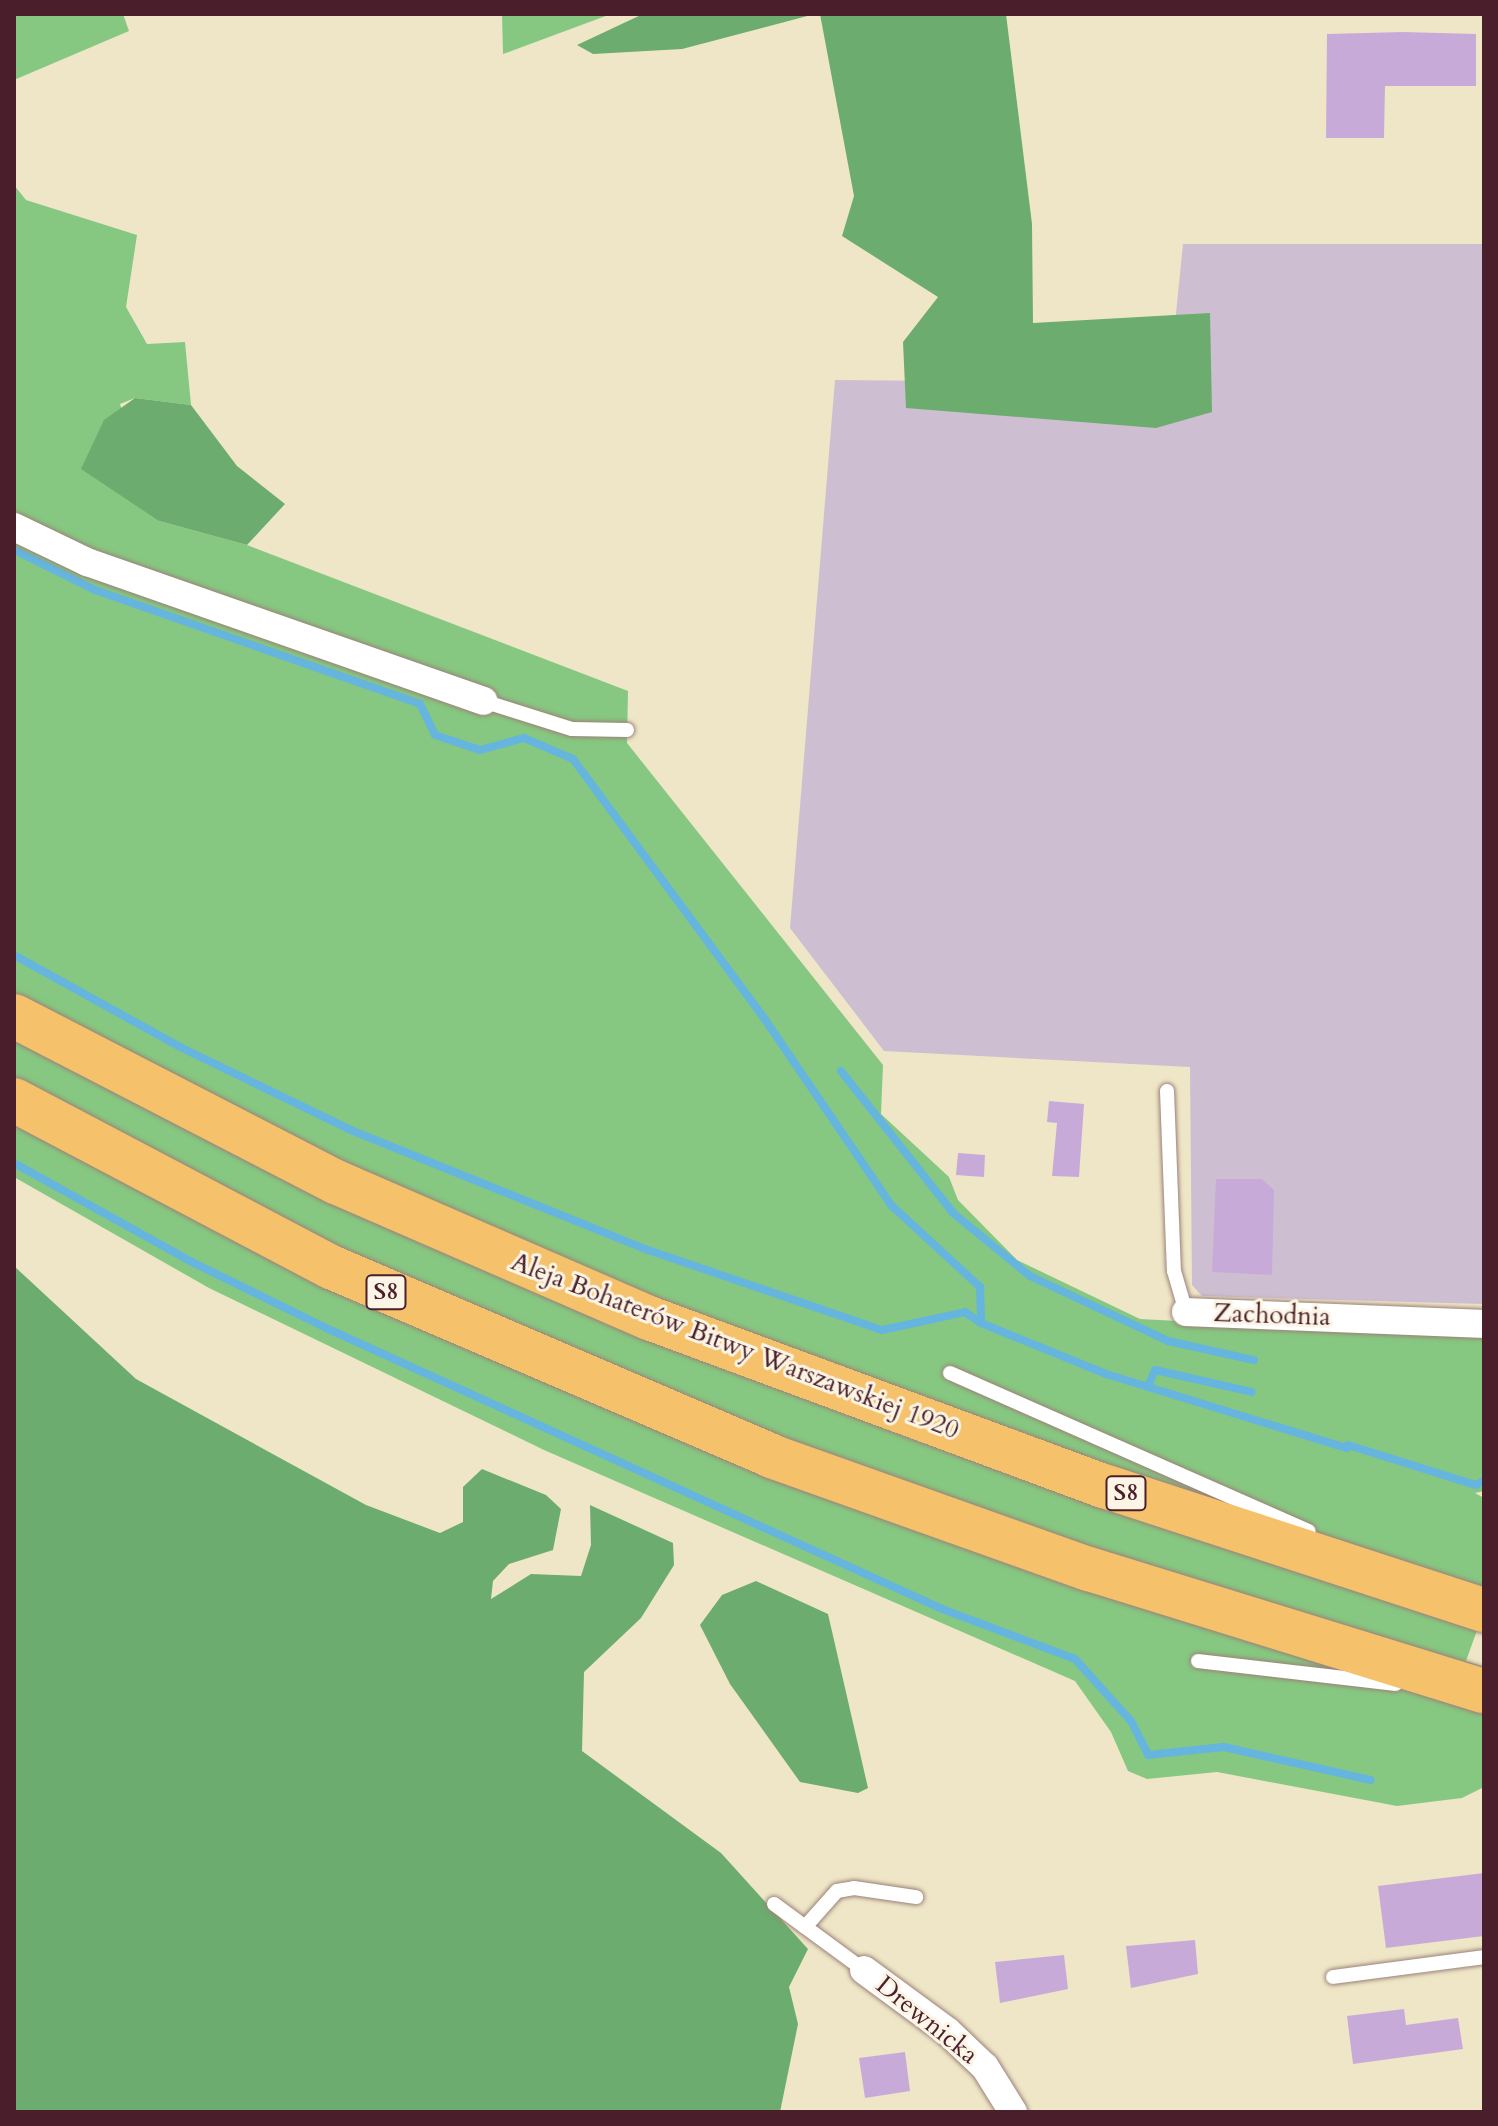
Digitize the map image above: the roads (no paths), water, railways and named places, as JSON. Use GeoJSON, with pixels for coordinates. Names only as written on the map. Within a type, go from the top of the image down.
{"type":"FeatureCollection","features":[{"type":"Feature","properties":{"kind":"highway","name":"Aleja Bohaterów Bitwy Warszawskiej 1920"},"geometry":{"type":"LineString","coordinates":[[14,1016],[336,1182],[649,1318],[1104,1486],[1484,1610]]}},
{"type":"Feature","properties":{"kind":"highway","name":"S8"},"geometry":{"type":"LineString","coordinates":[[14,1100],[331,1267],[771,1456],[1089,1569],[1484,1692]]}},
{"type":"Feature","properties":{"kind":"street"},"geometry":{"type":"LineString","coordinates":[[14,527],[87,562],[483,701]]}},
{"type":"Feature","properties":{"kind":"street","name":"Zachodnia"},"geometry":{"type":"LineString","coordinates":[[1186,1312],[1484,1324]]}},
{"type":"Feature","properties":{"kind":"street","name":"Drewnicka"},"geometry":{"type":"LineString","coordinates":[[864,1970],[947,2031],[985,2067],[1013,2112]]}},
{"type":"Feature","properties":{"kind":"lane"},"geometry":{"type":"LineString","coordinates":[[483,701],[572,729],[627,730]]}},
{"type":"Feature","properties":{"kind":"lane","name":"Zachodnia"},"geometry":{"type":"LineString","coordinates":[[1167,1091],[1174,1271],[1186,1312]]}},
{"type":"Feature","properties":{"kind":"lane"},"geometry":{"type":"LineString","coordinates":[[950,1373],[1325,1539]]}},
{"type":"Feature","properties":{"kind":"lane"},"geometry":{"type":"LineString","coordinates":[[1339,1545],[1484,1610]]}},
{"type":"Feature","properties":{"kind":"lane"},"geometry":{"type":"LineString","coordinates":[[1198,1661],[1484,1692]]}},
{"type":"Feature","properties":{"kind":"lane"},"geometry":{"type":"LineString","coordinates":[[805,1927],[837,1891],[854,1888],[916,1897]]}},
{"type":"Feature","properties":{"kind":"lane"},"geometry":{"type":"LineString","coordinates":[[774,1904],[864,1970]]}},
{"type":"Feature","properties":{"kind":"lane"},"geometry":{"type":"LineString","coordinates":[[1333,1977],[1484,1957]]}},
{"type":"Feature","properties":{"kind":"waterway"},"geometry":{"type":"LineString","coordinates":[[14,550],[95,590],[420,704],[435,735],[480,750],[524,738],[573,759],[764,1018],[892,1206],[980,1287],[981,1323],[1106,1374],[1347,1448]]}},
{"type":"Feature","properties":{"kind":"waterway"},"geometry":{"type":"LineString","coordinates":[[14,955],[180,1047],[353,1131],[648,1250],[882,1330],[965,1312],[981,1323]]}},
{"type":"Feature","properties":{"kind":"waterway"},"geometry":{"type":"LineString","coordinates":[[841,1071],[953,1213],[1030,1276],[1168,1341],[1254,1360]]}},
{"type":"Feature","properties":{"kind":"waterway"},"geometry":{"type":"LineString","coordinates":[[14,1163],[192,1262],[326,1328],[942,1609],[1075,1659],[1131,1721],[1148,1755],[1224,1747],[1370,1780]]}},
{"type":"Feature","properties":{"kind":"waterway"},"geometry":{"type":"LineString","coordinates":[[1148,1386],[1155,1370],[1252,1392]]}},
{"type":"Feature","properties":{"kind":"waterway"},"geometry":{"type":"LineString","coordinates":[[1348,1445],[1476,1485],[1484,1481]]}}]}
